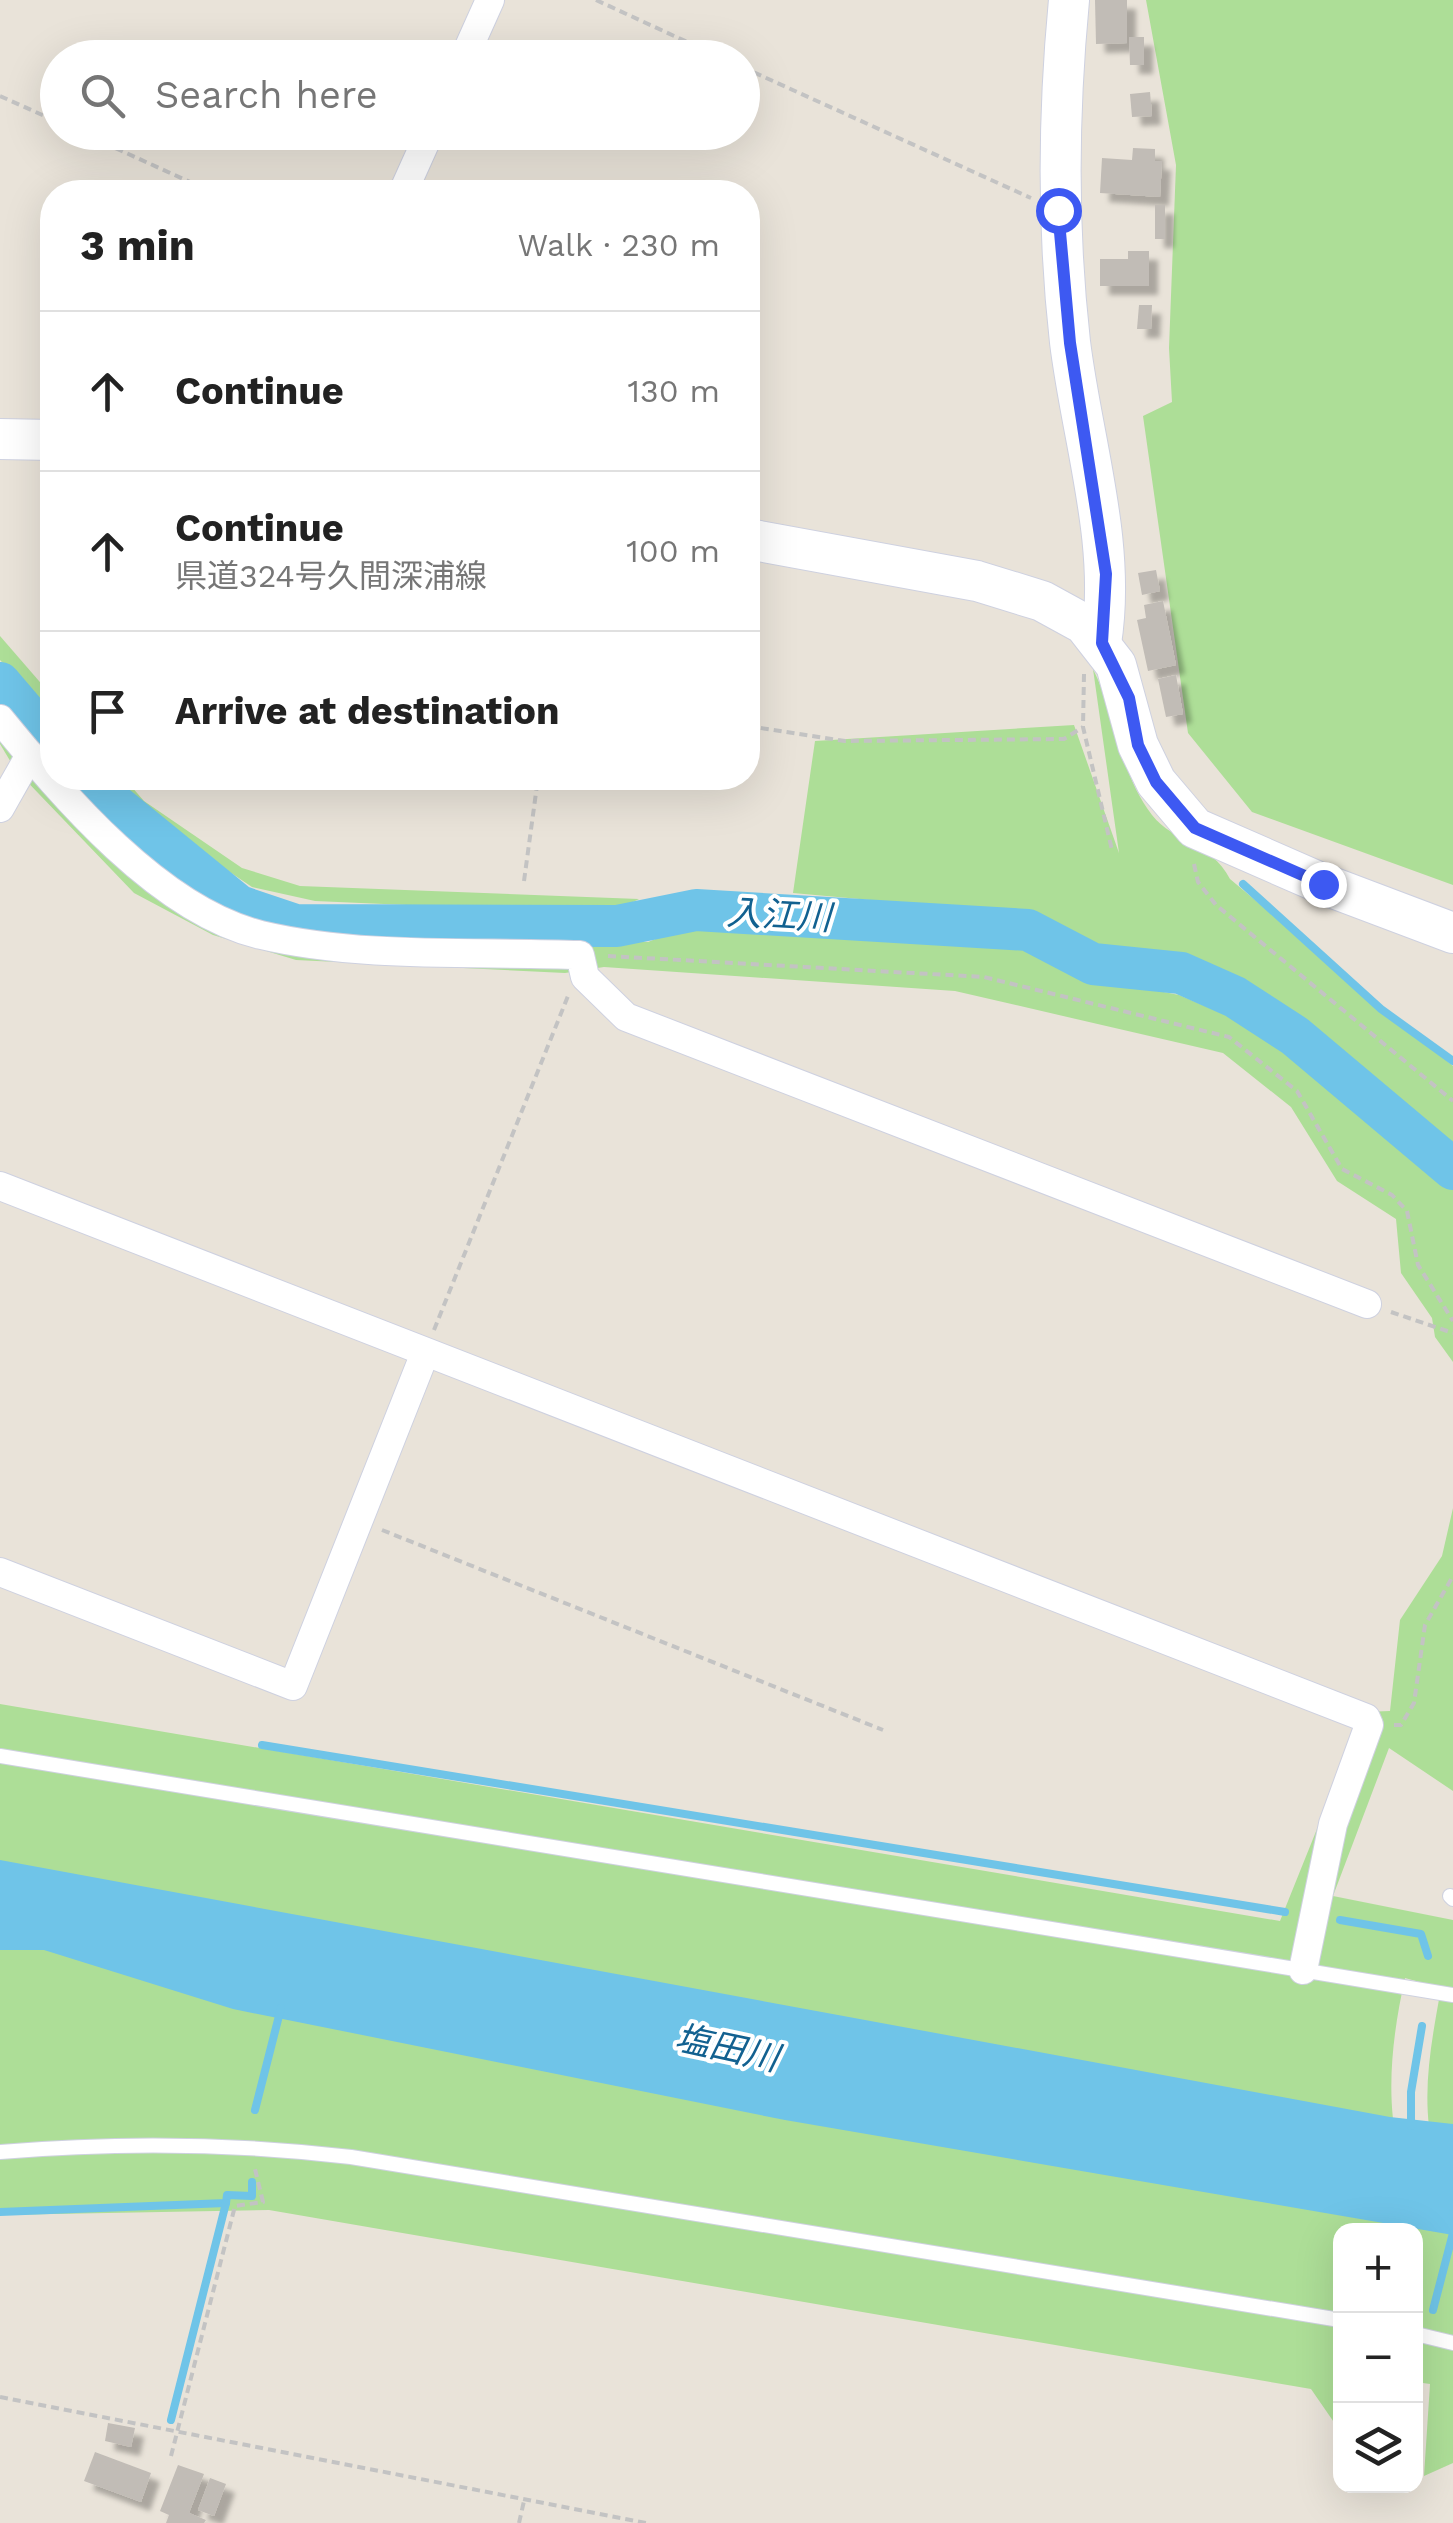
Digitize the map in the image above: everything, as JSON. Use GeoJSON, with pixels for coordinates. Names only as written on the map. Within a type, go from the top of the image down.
{"type":"FeatureCollection","features":[{"type":"Feature","properties":{"kind":"main road"},"geometry":{"type":"LineString","coordinates":[[1070,0],[1061,84],[1058,210],[1070,343],[1106,574],[1093,634]]}},
{"type":"Feature","properties":{"kind":"main road"},"geometry":{"type":"LineString","coordinates":[[0,438],[40,440]]}},
{"type":"Feature","properties":{"kind":"main road"},"geometry":{"type":"LineString","coordinates":[[760,541],[977,581],[1042,602],[1093,634],[1129,698],[1138,745],[1156,782],[1195,828],[1323,884],[1453,933]]}},
{"type":"Feature","properties":{"kind":"street"},"geometry":{"type":"LineString","coordinates":[[472,40],[490,0]]}},
{"type":"Feature","properties":{"kind":"street"},"geometry":{"type":"LineString","coordinates":[[408,180],[422,150]]}},
{"type":"Feature","properties":{"kind":"street"},"geometry":{"type":"LineString","coordinates":[[0,719],[40,766]]}},
{"type":"Feature","properties":{"kind":"street"},"geometry":{"type":"LineString","coordinates":[[0,808],[30,755]]}},
{"type":"Feature","properties":{"kind":"street"},"geometry":{"type":"LineString","coordinates":[[62,790],[118,851],[183,900],[257,934],[339,946],[580,955],[585,977],[626,1017],[1367,1304]]}},
{"type":"Feature","properties":{"kind":"street"},"geometry":{"type":"LineString","coordinates":[[0,1186],[1366,1718],[1369,1725],[1333,1824],[1303,1970]]}},
{"type":"Feature","properties":{"kind":"street"},"geometry":{"type":"LineString","coordinates":[[0,1572],[293,1686],[425,1353]]}},
{"type":"Feature","properties":{"kind":"lane"},"geometry":{"type":"LineString","coordinates":[[0,1756],[1453,1995]]}},
{"type":"Feature","properties":{"kind":"lane"},"geometry":{"type":"LineString","coordinates":[[0,2152],[94,2144],[250,2145],[352,2157],[1333,2319]]}},
{"type":"Feature","properties":{"kind":"lane"},"geometry":{"type":"LineString","coordinates":[[1423,2336],[1453,2343]]}},
{"type":"Feature","properties":{"kind":"path"},"geometry":{"type":"LineString","coordinates":[[596,0],[683,40]]}},
{"type":"Feature","properties":{"kind":"path"},"geometry":{"type":"LineString","coordinates":[[760,74],[1058,210]]}},
{"type":"Feature","properties":{"kind":"path"},"geometry":{"type":"LineString","coordinates":[[0,96],[40,114]]}},
{"type":"Feature","properties":{"kind":"path"},"geometry":{"type":"LineString","coordinates":[[120,150],[186,180]]}},
{"type":"Feature","properties":{"kind":"path"},"geometry":{"type":"LineString","coordinates":[[1093,634],[1083,728],[1112,850]]}},
{"type":"Feature","properties":{"kind":"path"},"geometry":{"type":"LineString","coordinates":[[760,728],[845,741],[1064,740],[1083,728]]}},
{"type":"Feature","properties":{"kind":"path"},"geometry":{"type":"LineString","coordinates":[[524,881],[536,790]]}},
{"type":"Feature","properties":{"kind":"path"},"geometry":{"type":"LineString","coordinates":[[1195,828],[1190,848],[1198,882],[1216,905],[1453,1101]]}},
{"type":"Feature","properties":{"kind":"path"},"geometry":{"type":"LineString","coordinates":[[580,955],[984,977],[1228,1038],[1297,1091],[1342,1169],[1392,1195],[1407,1211],[1418,1265],[1453,1321]]}},
{"type":"Feature","properties":{"kind":"path"},"geometry":{"type":"LineString","coordinates":[[425,1353],[568,996]]}},
{"type":"Feature","properties":{"kind":"path"},"geometry":{"type":"LineString","coordinates":[[1367,1304],[1453,1332]]}},
{"type":"Feature","properties":{"kind":"path"},"geometry":{"type":"LineString","coordinates":[[358,1521],[883,1730]]}},
{"type":"Feature","properties":{"kind":"path"},"geometry":{"type":"LineString","coordinates":[[1369,1725],[1401,1724],[1414,1703],[1426,1625],[1453,1576]]}},
{"type":"Feature","properties":{"kind":"path"},"geometry":{"type":"LineString","coordinates":[[172,2456],[235,2206],[263,2202],[250,2145]]}},
{"type":"Feature","properties":{"kind":"path"},"geometry":{"type":"LineString","coordinates":[[0,2397],[646,2523]]}},
{"type":"Feature","properties":{"kind":"path"},"geometry":{"type":"LineString","coordinates":[[519,2523],[524,2501]]}},
{"type":"Feature","properties":{"kind":"green space"},"geometry":{"type":"Polygon","coordinates":[[[1146,0],[1453,0],[1453,885],[1252,812],[1188,733],[1143,416],[1172,402],[1169,348],[1176,165],[1146,0]]]}},
{"type":"Feature","properties":{"kind":"green space"},"geometry":{"type":"Polygon","coordinates":[[[0,636],[40,682],[40,703],[0,660],[0,636]]]}},
{"type":"Feature","properties":{"kind":"green space"},"geometry":{"type":"Polygon","coordinates":[[[1093,669],[1132,781],[1152,815],[1171,832],[1213,857],[1230,879],[1453,1066],[1453,1154],[1227,973],[1134,960],[1047,923],[959,908],[793,893],[815,741],[1074,725],[1119,853],[1093,669]]]}},
{"type":"Feature","properties":{"kind":"green space"},"geometry":{"type":"Polygon","coordinates":[[[0,707],[40,750],[40,790],[78,790],[119,834],[233,911],[294,930],[648,942],[706,919],[943,929],[1047,946],[1083,976],[1179,995],[1247,1024],[1318,1073],[1453,1187],[1453,1362],[1435,1337],[1432,1318],[1401,1273],[1396,1219],[1337,1181],[1291,1107],[1223,1053],[955,991],[604,967],[565,973],[296,960],[213,935],[134,893],[15,769],[0,744],[0,707]]]}},
{"type":"Feature","properties":{"kind":"green space"},"geometry":{"type":"Polygon","coordinates":[[[120,790],[134,790],[144,801],[242,868],[300,886],[639,899],[609,914],[315,901],[252,887],[142,813],[120,790]]]}},
{"type":"Feature","properties":{"kind":"green space"},"geometry":{"type":"Polygon","coordinates":[[[1453,1508],[1453,1791],[1389,1748],[1333,1896],[1453,1920],[1453,2158],[1434,2154],[1428,2112],[1428,2071],[1441,1988],[1405,1978],[1392,2063],[1392,2106],[1398,2148],[0,1882],[0,1704],[1280,1921],[1364,1712],[1390,1711],[1400,1620],[1442,1556],[1453,1508]]]}},
{"type":"Feature","properties":{"kind":"green space"},"geometry":{"type":"Polygon","coordinates":[[[0,1918],[1453,2209],[1453,2463],[1424,2476],[1430,2384],[1423,2383],[1423,2223],[1333,2223],[1333,2421],[1311,2389],[269,2210],[0,2215],[0,1918]]]}},
{"type":"Feature","properties":{"kind":"water","name":"塩田川"},"geometry":{"type":"Polygon","coordinates":[[[0,1860],[1390,2117],[1453,2124],[1453,2235],[1423,2230],[1423,2223],[1383,2223],[785,2120],[233,2009],[44,1950],[0,1950],[0,1860]]]}},
{"type":"Feature","properties":{"kind":"building"},"geometry":{"type":"Polygon","coordinates":[[[1095,0],[1127,0],[1127,43],[1096,44],[1095,0]]]}},
{"type":"Feature","properties":{"kind":"building"},"geometry":{"type":"Polygon","coordinates":[[[1129,37],[1144,37],[1144,65],[1130,65],[1129,37]]]}},
{"type":"Feature","properties":{"kind":"building"},"geometry":{"type":"Polygon","coordinates":[[[1150,92],[1152,116],[1132,117],[1130,94],[1150,92]]]}},
{"type":"Feature","properties":{"kind":"building"},"geometry":{"type":"Polygon","coordinates":[[[1133,148],[1155,149],[1155,161],[1162,161],[1160,197],[1100,193],[1102,158],[1132,160],[1133,148]]]}},
{"type":"Feature","properties":{"kind":"building"},"geometry":{"type":"Polygon","coordinates":[[[1155,205],[1165,205],[1165,239],[1155,239],[1155,205]]]}},
{"type":"Feature","properties":{"kind":"building"},"geometry":{"type":"Polygon","coordinates":[[[1128,251],[1149,251],[1149,286],[1100,286],[1100,259],[1128,259],[1128,251]]]}},
{"type":"Feature","properties":{"kind":"building"},"geometry":{"type":"Polygon","coordinates":[[[1139,305],[1152,305],[1151,329],[1137,329],[1139,305]]]}},
{"type":"Feature","properties":{"kind":"building"},"geometry":{"type":"Polygon","coordinates":[[[1156,570],[1160,591],[1142,595],[1138,573],[1156,570]]]}},
{"type":"Feature","properties":{"kind":"building"},"geometry":{"type":"Polygon","coordinates":[[[1163,601],[1176,665],[1148,671],[1137,620],[1146,618],[1144,605],[1163,601]]]}},
{"type":"Feature","properties":{"kind":"building"},"geometry":{"type":"Polygon","coordinates":[[[1176,675],[1183,714],[1166,717],[1158,679],[1176,675]]]}},
{"type":"Feature","properties":{"kind":"building"},"geometry":{"type":"Polygon","coordinates":[[[108,2423],[135,2428],[131,2447],[105,2441],[108,2423]]]}},
{"type":"Feature","properties":{"kind":"building"},"geometry":{"type":"Polygon","coordinates":[[[95,2452],[151,2473],[141,2502],[84,2481],[95,2452]]]}},
{"type":"Feature","properties":{"kind":"building"},"geometry":{"type":"Polygon","coordinates":[[[178,2465],[204,2474],[189,2513],[206,2520],[204,2523],[166,2523],[169,2515],[160,2511],[178,2465]]]}},
{"type":"Feature","properties":{"kind":"building"},"geometry":{"type":"Polygon","coordinates":[[[210,2478],[226,2484],[214,2516],[198,2510],[210,2478]]]}},
{"type":"Feature","properties":{"kind":"waterway","name":"入江川"},"geometry":{"type":"LineString","coordinates":[[0,683],[40,730]]}},
{"type":"Feature","properties":{"kind":"waterway","name":"入江川"},"geometry":{"type":"LineString","coordinates":[[97,790],[239,906],[295,925],[617,926],[696,910],[1028,930],[1093,964],[1181,973],[1235,997],[1295,1036],[1453,1169]]}},
{"type":"Feature","properties":{"kind":"waterway"},"geometry":{"type":"LineString","coordinates":[[1243,884],[1381,1009],[1453,1061]]}},
{"type":"Feature","properties":{"kind":"waterway"},"geometry":{"type":"LineString","coordinates":[[262,1745],[1285,1912]]}},
{"type":"Feature","properties":{"kind":"waterway"},"geometry":{"type":"LineString","coordinates":[[1340,1920],[1421,1934],[1428,1956]]}},
{"type":"Feature","properties":{"kind":"waterway"},"geometry":{"type":"LineString","coordinates":[[255,2110],[281,2008]]}},
{"type":"Feature","properties":{"kind":"waterway"},"geometry":{"type":"LineString","coordinates":[[1411,2126],[1411,2092],[1422,2026]]}},
{"type":"Feature","properties":{"kind":"waterway"},"geometry":{"type":"LineString","coordinates":[[0,2212],[226,2203],[227,2195],[252,2196],[252,2182]]}},
{"type":"Feature","properties":{"kind":"waterway"},"geometry":{"type":"LineString","coordinates":[[171,2420],[226,2203]]}},
{"type":"Feature","properties":{"kind":"waterway"},"geometry":{"type":"LineString","coordinates":[[1433,2310],[1453,2233]]}},
{"type":"Feature","properties":{"kind":"route"},"geometry":{"type":"LineString","coordinates":[[1058,210],[1070,343],[1106,574],[1102,643],[1129,698],[1138,745],[1156,782],[1195,828],[1323,884]]}}]}
